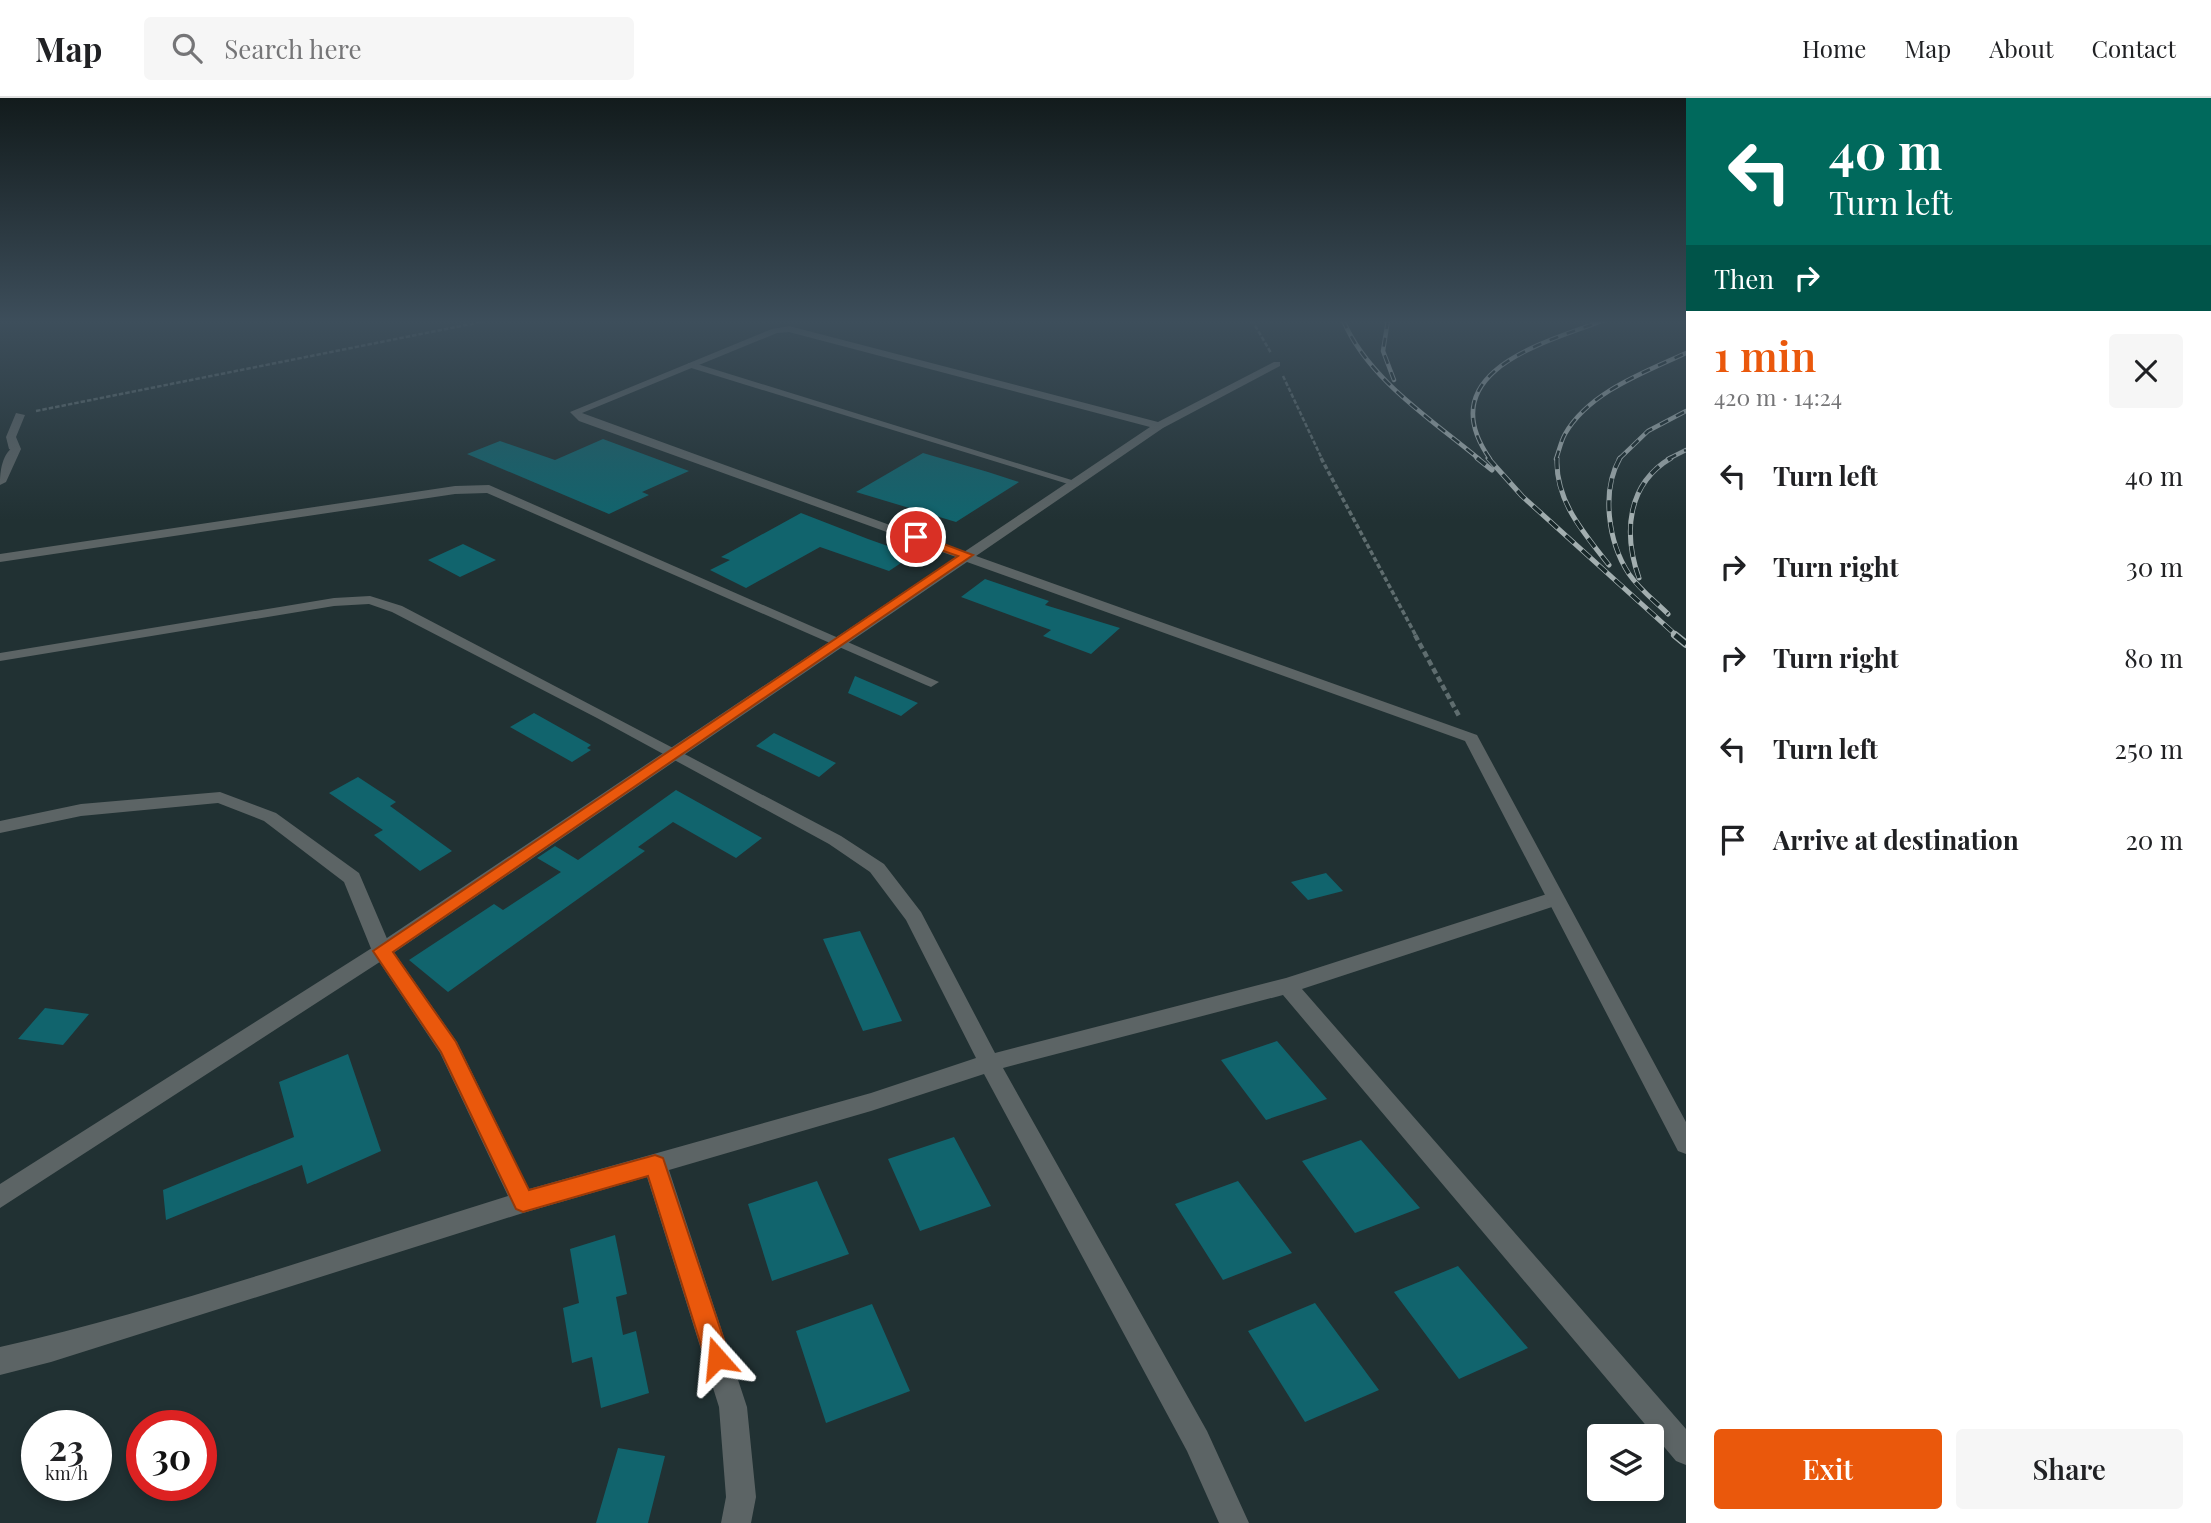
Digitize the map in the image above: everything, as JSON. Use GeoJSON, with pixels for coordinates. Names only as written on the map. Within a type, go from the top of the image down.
{"type":"FeatureCollection","features":[{"type":"Feature","properties":{"kind":"street"},"geometry":{"type":"LineString","coordinates":[[636,386],[575,412],[577,415],[1471,738],[1686,1144]]}},
{"type":"Feature","properties":{"kind":"street"},"geometry":{"type":"LineString","coordinates":[[761,386],[1072,482]]}},
{"type":"Feature","properties":{"kind":"street"},"geometry":{"type":"LineString","coordinates":[[1012,386],[1159,426]]}},
{"type":"Feature","properties":{"kind":"street"},"geometry":{"type":"LineString","coordinates":[[0,1197],[382,951],[1072,482],[1159,426],[1234,386]]}},
{"type":"Feature","properties":{"kind":"street"},"geometry":{"type":"LineString","coordinates":[[0,482],[15,449],[11,437],[15,416]]}},
{"type":"Feature","properties":{"kind":"street"},"geometry":{"type":"LineString","coordinates":[[0,558],[455,490],[489,489],[931,682]]}},
{"type":"Feature","properties":{"kind":"street"},"geometry":{"type":"LineString","coordinates":[[0,657],[334,602],[370,600],[397,609],[675,754],[835,840],[877,868],[914,917],[989,1063],[1197,1441],[1234,1523]]}},
{"type":"Feature","properties":{"kind":"street"},"geometry":{"type":"LineString","coordinates":[[0,828],[81,810],[219,797],[270,817],[352,878],[382,951],[449,1048],[523,1202]]}},
{"type":"Feature","properties":{"kind":"street"},"geometry":{"type":"LineString","coordinates":[[0,1361],[118,1329],[523,1202],[871,1102],[989,1063],[1287,986],[1554,899]]}},
{"type":"Feature","properties":{"kind":"street"},"geometry":{"type":"LineString","coordinates":[[1287,986],[1686,1451]]}},
{"type":"Feature","properties":{"kind":"street"},"geometry":{"type":"LineString","coordinates":[[655,1164],[733,1406],[740,1497],[736,1523]]}},
{"type":"Feature","properties":{"kind":"path"},"geometry":{"type":"LineString","coordinates":[[15,416],[161,386]]}},
{"type":"Feature","properties":{"kind":"path"},"geometry":{"type":"LineString","coordinates":[[1287,386],[1315,447],[1471,738]]}},
{"type":"Feature","properties":{"kind":"building"},"geometry":{"type":"Polygon","coordinates":[[[603,439],[689,471],[642,492],[649,495],[609,514],[467,454],[500,441],[555,460],[603,439]]]}},
{"type":"Feature","properties":{"kind":"building"},"geometry":{"type":"Polygon","coordinates":[[[923,453],[1019,482],[956,522],[856,492],[923,453]]]}},
{"type":"Feature","properties":{"kind":"building"},"geometry":{"type":"Polygon","coordinates":[[[801,513],[913,555],[889,571],[820,547],[746,588],[710,570],[730,560],[721,557],[801,513]]]}},
{"type":"Feature","properties":{"kind":"building"},"geometry":{"type":"Polygon","coordinates":[[[463,544],[496,560],[460,577],[428,560],[463,544]]]}},
{"type":"Feature","properties":{"kind":"building"},"geometry":{"type":"Polygon","coordinates":[[[985,579],[1049,601],[1045,605],[1120,628],[1091,654],[1043,636],[1051,630],[961,597],[985,579]]]}},
{"type":"Feature","properties":{"kind":"building"},"geometry":{"type":"Polygon","coordinates":[[[855,676],[918,703],[901,716],[848,693],[855,676]]]}},
{"type":"Feature","properties":{"kind":"building"},"geometry":{"type":"Polygon","coordinates":[[[534,713],[591,745],[587,748],[591,750],[572,762],[510,727],[534,713]]]}},
{"type":"Feature","properties":{"kind":"building"},"geometry":{"type":"Polygon","coordinates":[[[774,733],[836,763],[819,777],[756,746],[774,733]]]}},
{"type":"Feature","properties":{"kind":"building"},"geometry":{"type":"Polygon","coordinates":[[[358,777],[396,802],[390,806],[452,851],[420,871],[374,835],[383,830],[329,793],[358,777]]]}},
{"type":"Feature","properties":{"kind":"building"},"geometry":{"type":"Polygon","coordinates":[[[676,790],[762,838],[736,858],[673,822],[638,847],[645,851],[448,992],[409,960],[494,904],[503,910],[561,872],[537,858],[555,846],[578,860],[676,790]]]}},
{"type":"Feature","properties":{"kind":"building"},"geometry":{"type":"Polygon","coordinates":[[[1326,873],[1343,891],[1308,900],[1291,882],[1326,873]]]}},
{"type":"Feature","properties":{"kind":"building"},"geometry":{"type":"Polygon","coordinates":[[[860,931],[902,1021],[863,1031],[823,939],[860,931]]]}},
{"type":"Feature","properties":{"kind":"building"},"geometry":{"type":"Polygon","coordinates":[[[45,1008],[89,1014],[63,1045],[18,1039],[45,1008]]]}},
{"type":"Feature","properties":{"kind":"building"},"geometry":{"type":"Polygon","coordinates":[[[1277,1041],[1327,1099],[1266,1120],[1221,1060],[1277,1041]]]}},
{"type":"Feature","properties":{"kind":"building"},"geometry":{"type":"Polygon","coordinates":[[[348,1054],[381,1151],[307,1184],[302,1165],[166,1220],[163,1190],[294,1137],[279,1082],[348,1054]]]}},
{"type":"Feature","properties":{"kind":"building"},"geometry":{"type":"Polygon","coordinates":[[[954,1137],[991,1206],[920,1231],[888,1159],[954,1137]]]}},
{"type":"Feature","properties":{"kind":"building"},"geometry":{"type":"Polygon","coordinates":[[[1361,1140],[1420,1208],[1355,1233],[1302,1161],[1361,1140]]]}},
{"type":"Feature","properties":{"kind":"building"},"geometry":{"type":"Polygon","coordinates":[[[817,1181],[849,1254],[772,1281],[748,1204],[817,1181]]]}},
{"type":"Feature","properties":{"kind":"building"},"geometry":{"type":"Polygon","coordinates":[[[1238,1181],[1292,1253],[1223,1280],[1175,1204],[1238,1181]]]}},
{"type":"Feature","properties":{"kind":"building"},"geometry":{"type":"Polygon","coordinates":[[[615,1235],[627,1294],[616,1297],[623,1335],[636,1331],[649,1393],[601,1408],[592,1357],[572,1363],[563,1308],[579,1303],[570,1249],[615,1235]]]}},
{"type":"Feature","properties":{"kind":"building"},"geometry":{"type":"Polygon","coordinates":[[[1458,1266],[1528,1348],[1459,1379],[1394,1292],[1458,1266]]]}},
{"type":"Feature","properties":{"kind":"building"},"geometry":{"type":"Polygon","coordinates":[[[1315,1303],[1379,1390],[1305,1422],[1248,1331],[1315,1303]]]}},
{"type":"Feature","properties":{"kind":"building"},"geometry":{"type":"Polygon","coordinates":[[[872,1304],[910,1391],[826,1423],[796,1331],[872,1304]]]}},
{"type":"Feature","properties":{"kind":"building"},"geometry":{"type":"Polygon","coordinates":[[[618,1448],[665,1456],[648,1523],[596,1523],[618,1448]]]}},
{"type":"Feature","properties":{"kind":"railway"},"geometry":{"type":"LineString","coordinates":[[1392,386],[1479,459]]}},
{"type":"Feature","properties":{"kind":"railway"},"geometry":{"type":"LineString","coordinates":[[1482,386],[1474,404],[1475,429],[1490,459]]}},
{"type":"Feature","properties":{"kind":"railway"},"geometry":{"type":"LineString","coordinates":[[1556,459],[1565,434],[1575,419],[1588,406],[1617,386]]}},
{"type":"Feature","properties":{"kind":"railway"},"geometry":{"type":"LineString","coordinates":[[1620,458],[1648,431],[1686,411]]}},
{"type":"Feature","properties":{"kind":"railway"},"geometry":{"type":"LineString","coordinates":[[1668,459],[1686,450]]}},
{"type":"Feature","properties":{"kind":"railway"},"geometry":{"type":"LineString","coordinates":[[1477,458],[1492,470]]}},
{"type":"Feature","properties":{"kind":"railway"},"geometry":{"type":"LineString","coordinates":[[1488,458],[1522,496],[1677,636]]}},
{"type":"Feature","properties":{"kind":"railway"},"geometry":{"type":"LineString","coordinates":[[1557,458],[1558,474],[1566,502],[1581,528],[1609,565]]}},
{"type":"Feature","properties":{"kind":"railway"},"geometry":{"type":"LineString","coordinates":[[1620,458],[1610,486],[1609,501],[1616,547],[1633,580],[1668,614]]}},
{"type":"Feature","properties":{"kind":"railway"},"geometry":{"type":"LineString","coordinates":[[1639,578],[1631,544],[1632,511],[1645,481],[1671,458]]}},
{"type":"Feature","properties":{"kind":"railway"},"geometry":{"type":"LineString","coordinates":[[1675,635],[1686,644]]}},
{"type":"Feature","properties":{"kind":"route"},"geometry":{"type":"LineString","coordinates":[[717,1358],[655,1164],[523,1202],[449,1048],[382,951],[967,555],[916,537]]}}]}
